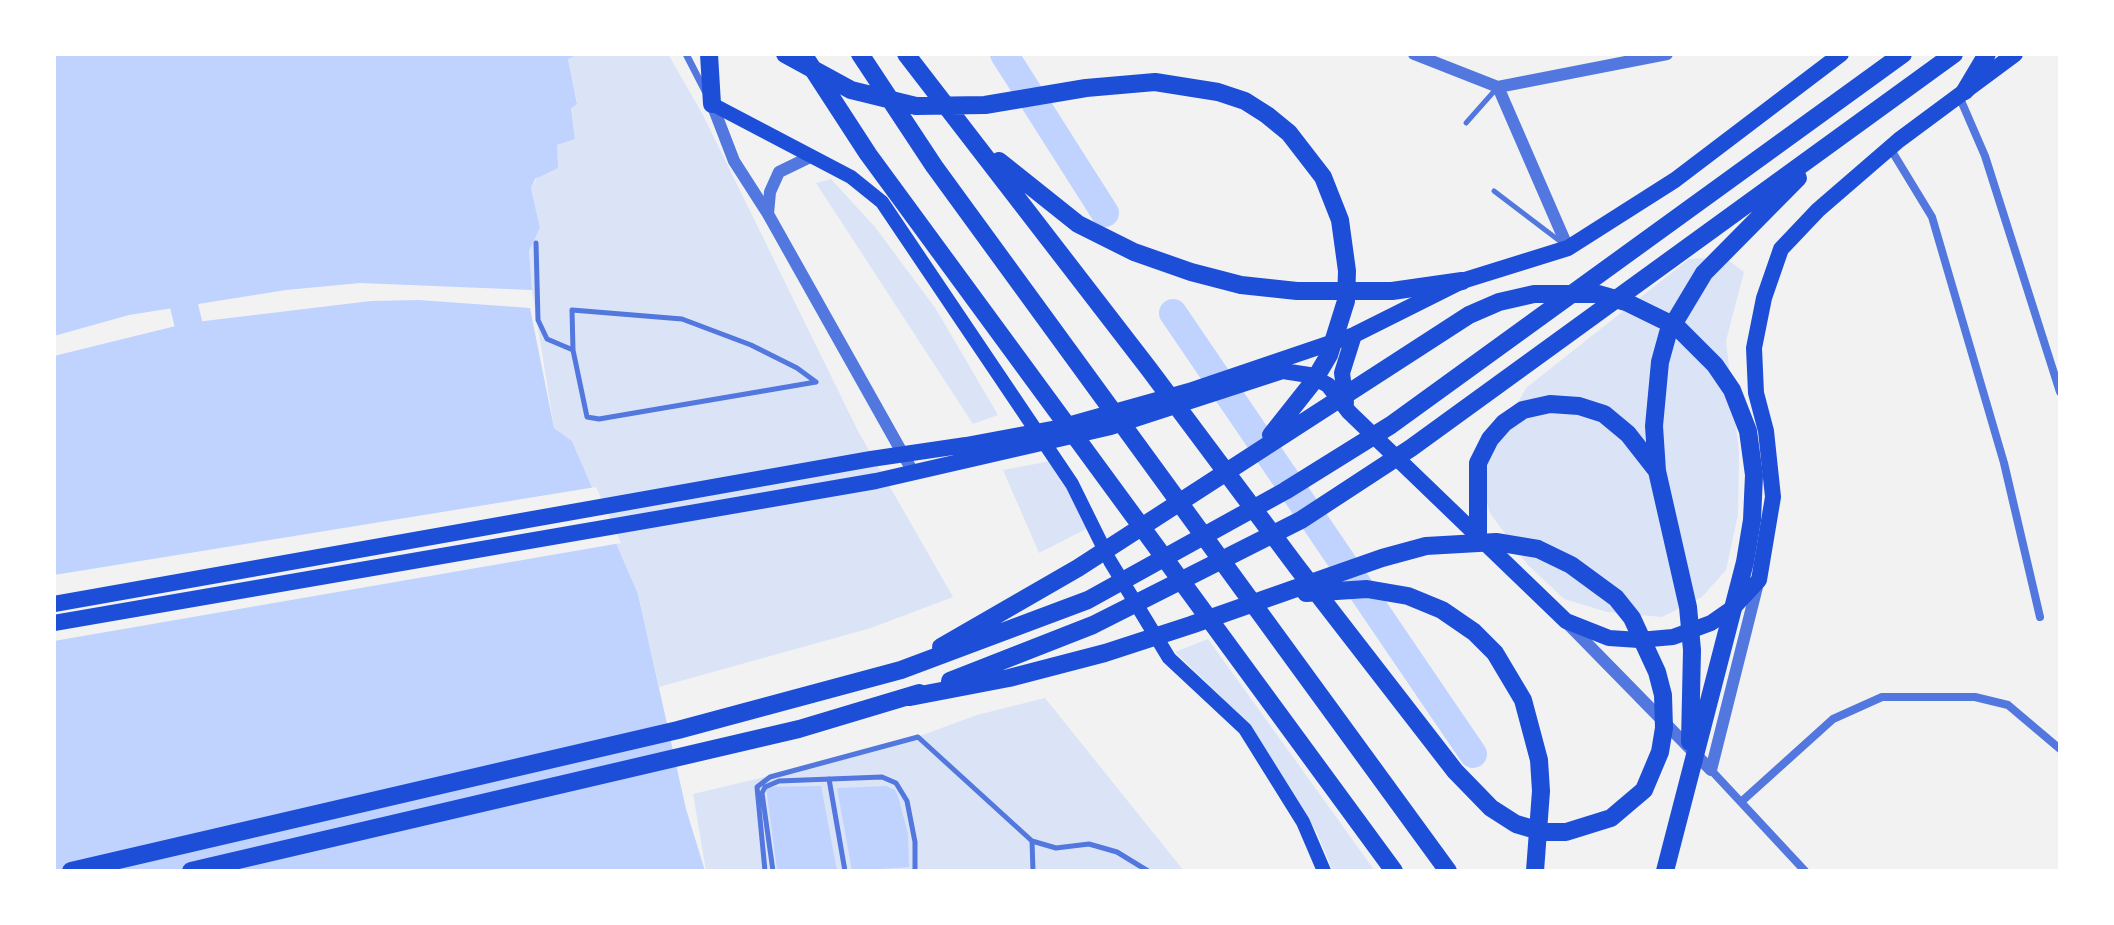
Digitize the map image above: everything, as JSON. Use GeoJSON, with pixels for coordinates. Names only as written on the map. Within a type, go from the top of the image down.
{"type":"FeatureCollection","features":[{"type":"Feature","properties":{"kind":"highway"},"geometry":{"type":"LineString","coordinates":[[709,54],[712,104]]}},
{"type":"Feature","properties":{"kind":"highway"},"geometry":{"type":"LineString","coordinates":[[785,54],[851,90],[916,106],[985,105],[1121,84],[1185,85],[1245,101],[1289,133],[1323,177],[1340,220],[1346,245],[1346,301],[1329,355],[1297,404],[1261,448]]}},
{"type":"Feature","properties":{"kind":"highway"},"geometry":{"type":"LineString","coordinates":[[803,54],[868,154],[1394,871]]}},
{"type":"Feature","properties":{"kind":"highway"},"geometry":{"type":"LineString","coordinates":[[860,54],[934,166],[1448,871]]}},
{"type":"Feature","properties":{"kind":"highway"},"geometry":{"type":"LineString","coordinates":[[191,871],[799,729],[910,697],[1009,678],[1105,653],[1268,598],[1426,546],[1496,542],[1538,549],[1595,581],[1632,618],[1647,647],[1663,695],[1664,728],[1654,771],[1644,790],[1611,818],[1566,832],[1543,832],[1516,824],[1473,792],[967,133],[906,54]]}},
{"type":"Feature","properties":{"kind":"highway"},"geometry":{"type":"LineString","coordinates":[[967,133],[1028,188],[1078,224],[1134,252],[1241,285],[1327,292],[1392,291],[1462,281],[1568,248],[1675,180],[1841,54]]}},
{"type":"Feature","properties":{"kind":"highway"},"geometry":{"type":"LineString","coordinates":[[71,871],[678,730],[901,670],[1088,600],[1285,491],[1391,425],[1903,54]]}},
{"type":"Feature","properties":{"kind":"highway"},"geometry":{"type":"LineString","coordinates":[[910,697],[1093,625],[1301,520],[1411,448],[1954,54]]}},
{"type":"Feature","properties":{"kind":"highway"},"geometry":{"type":"LineString","coordinates":[[1962,94],[1987,54]]}},
{"type":"Feature","properties":{"kind":"highway"},"geometry":{"type":"LineString","coordinates":[[1281,366],[1328,385],[1349,412],[1566,621],[1609,638],[1639,640],[1673,637],[1711,623],[1734,607],[1759,580],[1773,497],[1766,431],[1756,393],[1754,348],[1764,298],[1781,249],[1818,210],[1890,148],[2015,54]]}},
{"type":"Feature","properties":{"kind":"highway"},"geometry":{"type":"LineString","coordinates":[[1689,775],[1692,650],[1681,568],[1657,471],[1654,426],[1657,384],[1668,333],[1704,273],[1849,129]]}},
{"type":"Feature","properties":{"kind":"highway"},"geometry":{"type":"LineString","coordinates":[[54,604],[871,459],[905,454],[968,452],[1111,427],[1281,366],[1354,335],[1462,281]]}},
{"type":"Feature","properties":{"kind":"highway"},"geometry":{"type":"LineString","coordinates":[[901,670],[1078,568],[1432,336],[1499,302],[1534,294],[1598,294],[1639,307],[1677,327],[1715,365],[1732,390],[1748,431],[1754,475],[1752,520],[1745,562],[1665,871]]}},
{"type":"Feature","properties":{"kind":"highway"},"geometry":{"type":"LineString","coordinates":[[1349,412],[1342,390],[1342,373],[1354,335]]}},
{"type":"Feature","properties":{"kind":"highway"},"geometry":{"type":"LineString","coordinates":[[1478,533],[1478,463],[1490,439],[1504,423],[1523,410],[1550,404],[1579,406],[1604,414],[1628,434],[1657,471]]}},
{"type":"Feature","properties":{"kind":"highway"},"geometry":{"type":"LineString","coordinates":[[54,623],[876,481],[913,472],[968,452]]}},
{"type":"Feature","properties":{"kind":"highway"},"geometry":{"type":"LineString","coordinates":[[1268,598],[1326,590],[1367,589],[1408,596],[1442,610],[1474,632],[1495,653],[1523,700],[1539,760],[1541,791],[1535,871]]}},
{"type":"Feature","properties":{"kind":"main road"},"geometry":{"type":"LineString","coordinates":[[712,104],[851,177],[882,202],[1072,484],[1110,561],[1169,658],[1245,729],[1303,822],[1324,871]]}},
{"type":"Feature","properties":{"kind":"street"},"geometry":{"type":"LineString","coordinates":[[686,54],[712,104],[734,161],[768,214],[913,472]]}},
{"type":"Feature","properties":{"kind":"street"},"geometry":{"type":"LineString","coordinates":[[1414,54],[1498,87],[1667,54]]}},
{"type":"Feature","properties":{"kind":"street"},"geometry":{"type":"LineString","coordinates":[[1498,87],[1568,248]]}},
{"type":"Feature","properties":{"kind":"street"},"geometry":{"type":"LineString","coordinates":[[1962,94],[1985,156],[2060,392]]}},
{"type":"Feature","properties":{"kind":"street"},"geometry":{"type":"LineString","coordinates":[[1890,148],[1932,217],[2004,463],[2040,617]]}},
{"type":"Feature","properties":{"kind":"street"},"geometry":{"type":"LineString","coordinates":[[768,214],[770,192],[779,172],[812,156]]}},
{"type":"Feature","properties":{"kind":"street"},"geometry":{"type":"LineString","coordinates":[[1711,770],[1759,580]]}},
{"type":"Feature","properties":{"kind":"street"},"geometry":{"type":"LineString","coordinates":[[1566,621],[1805,871]]}},
{"type":"Feature","properties":{"kind":"street"},"geometry":{"type":"LineString","coordinates":[[1741,802],[1833,719],[1882,697],[1975,697],[2008,705],[2060,749]]}},
{"type":"Feature","properties":{"kind":"lane"},"geometry":{"type":"LineString","coordinates":[[1466,123],[1498,87]]}},
{"type":"Feature","properties":{"kind":"lane"},"geometry":{"type":"LineString","coordinates":[[1494,191],[1568,248]]}},
{"type":"Feature","properties":{"kind":"lane"},"geometry":{"type":"LineString","coordinates":[[536,243],[538,320],[547,339],[573,350]]}},
{"type":"Feature","properties":{"kind":"lane"},"geometry":{"type":"LineString","coordinates":[[572,310],[682,319],[751,345],[797,368],[816,382],[599,419],[587,417],[573,350],[572,310]]}},
{"type":"Feature","properties":{"kind":"lane"},"geometry":{"type":"LineString","coordinates":[[765,871],[757,787],[770,777],[918,737],[1032,841],[1056,848],[1089,844],[1117,852],[1148,871]]}},
{"type":"Feature","properties":{"kind":"lane"},"geometry":{"type":"LineString","coordinates":[[773,871],[762,793],[765,787],[779,781],[882,777],[896,783],[907,801],[915,842],[915,871]]}},
{"type":"Feature","properties":{"kind":"lane"},"geometry":{"type":"LineString","coordinates":[[829,779],[845,871]]}},
{"type":"Feature","properties":{"kind":"lane"},"geometry":{"type":"LineString","coordinates":[[1032,841],[1033,871]]}},
{"type":"Feature","properties":{"kind":"shaded area"},"geometry":{"type":"Polygon","coordinates":[[[579,54],[668,54],[703,115],[858,431],[953,597],[871,628],[659,687],[638,594],[572,441],[554,428],[532,290],[529,251],[540,228],[531,188],[557,145],[575,138],[571,107],[577,103],[568,59],[579,54]]]}},
{"type":"Feature","properties":{"kind":"shaded area"},"geometry":{"type":"Polygon","coordinates":[[[831,179],[875,227],[936,309],[998,415],[973,424],[816,183],[831,179]]]}},
{"type":"Feature","properties":{"kind":"shaded area"},"geometry":{"type":"Polygon","coordinates":[[[1724,257],[1744,272],[1726,341],[1739,452],[1738,515],[1726,570],[1702,597],[1662,617],[1607,612],[1564,599],[1527,564],[1490,513],[1482,487],[1489,454],[1526,388],[1689,259],[1724,257]]]}},
{"type":"Feature","properties":{"kind":"shaded area"},"geometry":{"type":"Polygon","coordinates":[[[1051,461],[1088,528],[1039,553],[1003,470],[1051,461]]]}},
{"type":"Feature","properties":{"kind":"shaded area"},"geometry":{"type":"Polygon","coordinates":[[[1208,639],[1375,871],[1333,871],[1316,831],[1252,727],[1175,652],[1208,639]]]}},
{"type":"Feature","properties":{"kind":"shaded area"},"geometry":{"type":"Polygon","coordinates":[[[1045,698],[1184,871],[706,871],[693,794],[887,748],[977,715],[1045,698]]]}},
{"type":"Feature","properties":{"kind":"water"},"geometry":{"type":"Polygon","coordinates":[[[54,54],[579,54],[568,59],[577,104],[571,108],[575,139],[557,145],[558,168],[535,179],[531,188],[540,228],[529,251],[532,290],[360,283],[286,290],[129,315],[54,336],[54,54]]]}},
{"type":"Feature","properties":{"kind":"water"},"geometry":{"type":"Polygon","coordinates":[[[419,300],[530,308],[554,428],[572,441],[638,594],[686,809],[705,871],[54,871],[54,356],[188,323],[371,301],[419,300]]]}},
{"type":"Feature","properties":{"kind":"water"},"geometry":{"type":"Polygon","coordinates":[[[821,786],[837,871],[777,869],[766,787],[821,786]]]}},
{"type":"Feature","properties":{"kind":"water"},"geometry":{"type":"Polygon","coordinates":[[[886,786],[895,790],[898,796],[908,834],[909,867],[852,871],[837,788],[886,786]]]}},
{"type":"Feature","properties":{"kind":"pier"},"geometry":{"type":"Polygon","coordinates":[[[596,487],[621,543],[54,641],[54,575],[596,487]]]}},
{"type":"Feature","properties":{"kind":"waterway"},"geometry":{"type":"LineString","coordinates":[[1004,54],[1105,213]]}},
{"type":"Feature","properties":{"kind":"waterway"},"geometry":{"type":"LineString","coordinates":[[176,272],[197,360]]}},
{"type":"Feature","properties":{"kind":"waterway"},"geometry":{"type":"LineString","coordinates":[[1173,313],[1473,754]]}}]}
